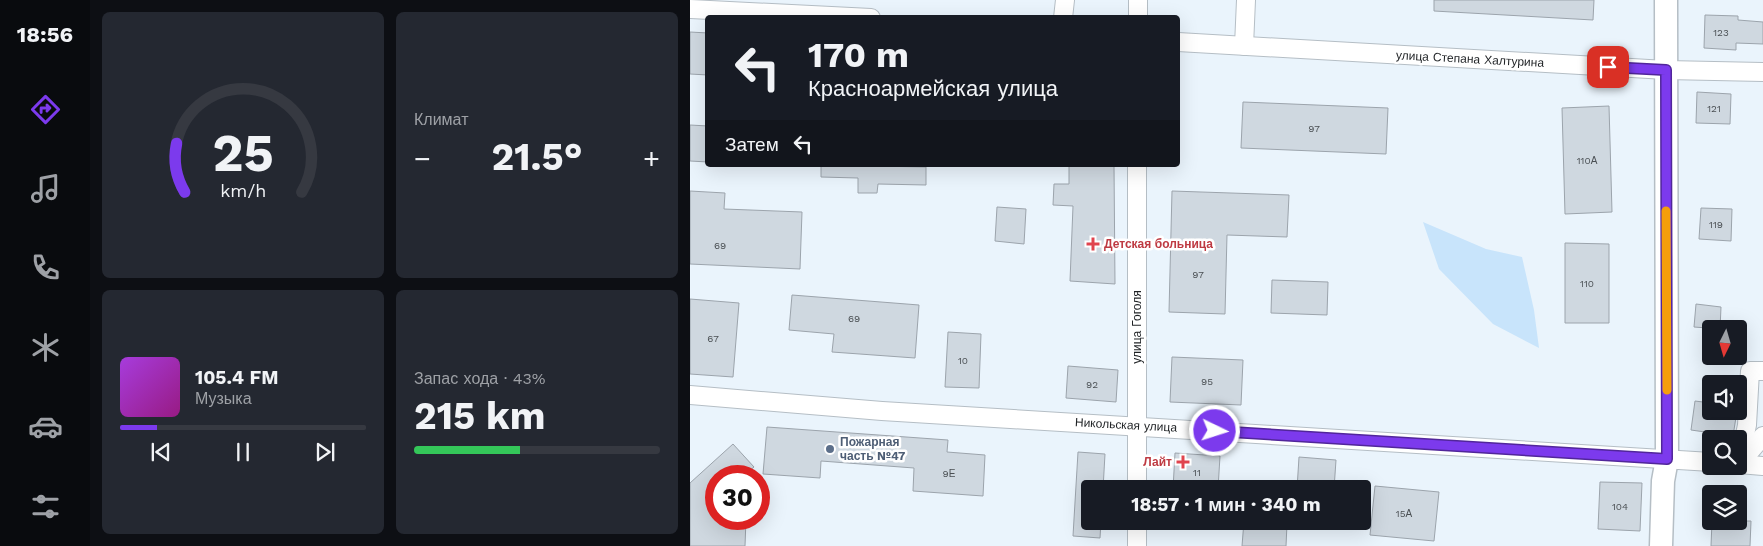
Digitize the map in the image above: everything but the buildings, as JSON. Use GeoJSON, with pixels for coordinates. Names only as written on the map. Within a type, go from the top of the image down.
{"type":"FeatureCollection","features":[{"type":"Feature","properties":{"kind":"main road"},"geometry":{"type":"LineString","coordinates":[[1661,546],[1663,481],[1667,459],[1666,0]]}},
{"type":"Feature","properties":{"kind":"street"},"geometry":{"type":"LineString","coordinates":[[1063,15],[1065,0]]}},
{"type":"Feature","properties":{"kind":"street"},"geometry":{"type":"LineString","coordinates":[[1138,0],[1138,15]]}},
{"type":"Feature","properties":{"kind":"street"},"geometry":{"type":"LineString","coordinates":[[1244,46],[1246,0]]}},
{"type":"Feature","properties":{"kind":"street"},"geometry":{"type":"LineString","coordinates":[[690,9],[842,8],[862,15]]}},
{"type":"Feature","properties":{"kind":"street","name":"улица Степана Халтурина"},"geometry":{"type":"LineString","coordinates":[[1180,42],[1666,70],[1763,72]]}},
{"type":"Feature","properties":{"kind":"street","name":"улица Гоголя"},"geometry":{"type":"LineString","coordinates":[[1137,167],[1137,480]]}},
{"type":"Feature","properties":{"kind":"street"},"geometry":{"type":"LineString","coordinates":[[1746,430],[1750,371],[1763,371]]}},
{"type":"Feature","properties":{"kind":"street","name":"Никольская улица"},"geometry":{"type":"LineString","coordinates":[[690,395],[882,411],[1702,461]]}},
{"type":"Feature","properties":{"kind":"street"},"geometry":{"type":"LineString","coordinates":[[1747,455],[1763,436]]}},
{"type":"Feature","properties":{"kind":"street"},"geometry":{"type":"LineString","coordinates":[[1747,465],[1763,466]]}},
{"type":"Feature","properties":{"kind":"street"},"geometry":{"type":"LineString","coordinates":[[1136,546],[1137,530]]}},
{"type":"Feature","properties":{"kind":"shaded area"},"geometry":{"type":"Polygon","coordinates":[[[1423,222],[1486,249],[1522,257],[1534,310],[1539,348],[1493,324],[1439,269],[1423,222]]]}},
{"type":"Feature","properties":{"kind":"slow traffic"},"geometry":{"type":"LineString","coordinates":[[1666,211],[1667,390]]}},
{"type":"Feature","properties":{"kind":"place","name":"Детская больница"},"geometry":{"type":"Point","coordinates":[1093,244]}},
{"type":"Feature","properties":{"kind":"place","name":"Пожарная часть №47"},"geometry":{"type":"Point","coordinates":[830,449]}},
{"type":"Feature","properties":{"kind":"place","name":"Лайт"},"geometry":{"type":"Point","coordinates":[1183,462]}},
{"type":"Feature","properties":{"kind":"route"},"geometry":{"type":"LineString","coordinates":[[1215,431],[1667,459],[1666,70],[1608,67]]}}]}
